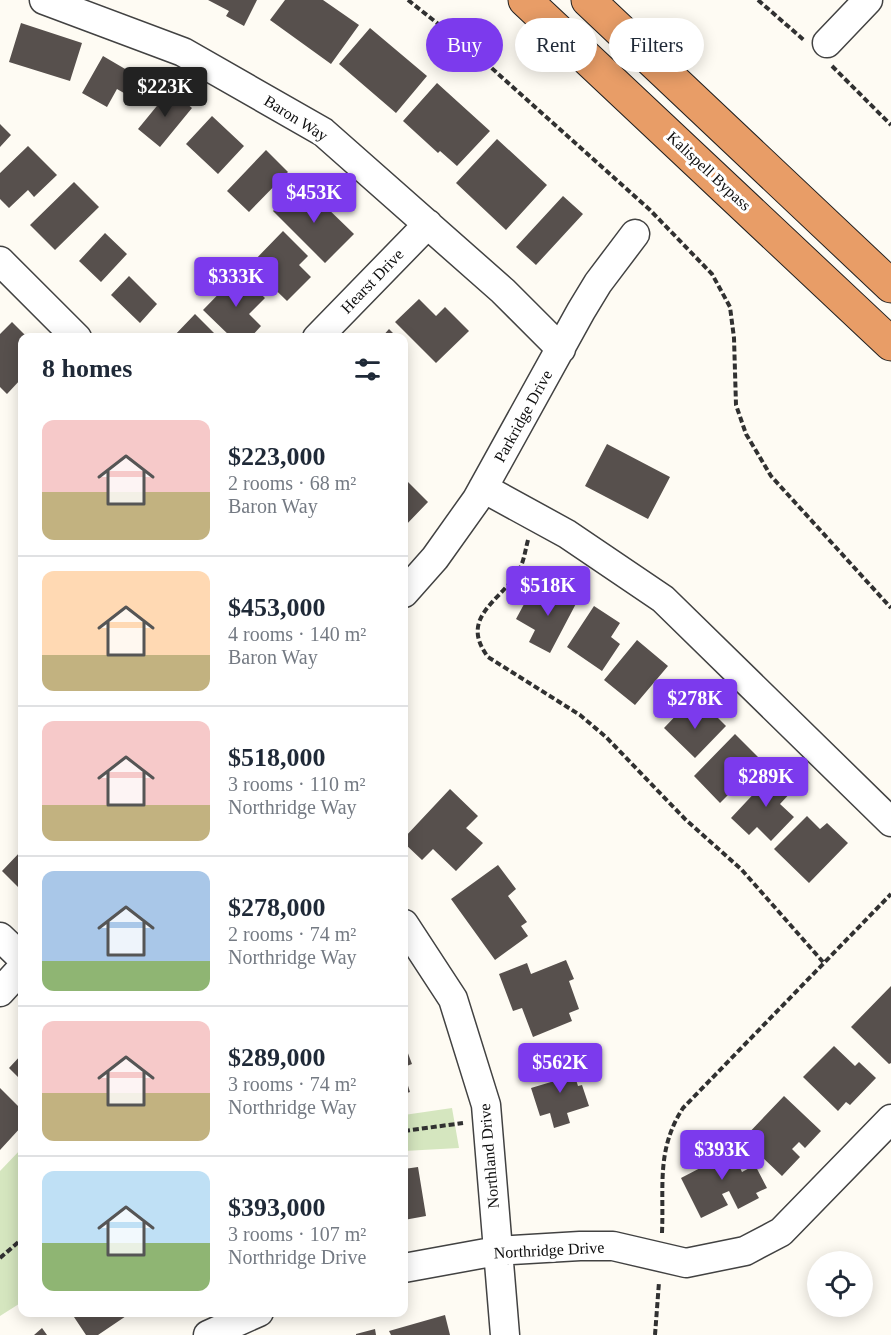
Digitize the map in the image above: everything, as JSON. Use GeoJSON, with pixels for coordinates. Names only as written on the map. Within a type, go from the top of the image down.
{"type":"FeatureCollection","features":[{"type":"Feature","properties":{"kind":"highway","name":"Kalispell Bypass"},"geometry":{"type":"LineString","coordinates":[[525,0],[891,344]]}},
{"type":"Feature","properties":{"kind":"highway"},"geometry":{"type":"LineString","coordinates":[[588,0],[891,286]]}},
{"type":"Feature","properties":{"kind":"street","name":"Baron Way"},"geometry":{"type":"LineString","coordinates":[[44,0],[183,52],[323,132],[522,309],[561,349]]}},
{"type":"Feature","properties":{"kind":"street"},"geometry":{"type":"LineString","coordinates":[[827,42],[868,0]]}},
{"type":"Feature","properties":{"kind":"street","name":"Hearst Drive"},"geometry":{"type":"LineString","coordinates":[[322,333],[428,224]]}},
{"type":"Feature","properties":{"kind":"street","name":"Parkridge Drive"},"geometry":{"type":"LineString","coordinates":[[408,588],[457,530],[598,283],[635,234]]}},
{"type":"Feature","properties":{"kind":"street"},"geometry":{"type":"LineString","coordinates":[[0,261],[72,333]]}},
{"type":"Feature","properties":{"kind":"street"},"geometry":{"type":"LineString","coordinates":[[483,488],[620,567],[663,599],[891,822]]}},
{"type":"Feature","properties":{"kind":"street","name":"Northland Drive"},"geometry":{"type":"LineString","coordinates":[[408,930],[453,999],[486,1106],[505,1335]]}},
{"type":"Feature","properties":{"kind":"street"},"geometry":{"type":"LineString","coordinates":[[0,937],[18,954]]}},
{"type":"Feature","properties":{"kind":"street"},"geometry":{"type":"LineString","coordinates":[[0,992],[18,972]]}},
{"type":"Feature","properties":{"kind":"street","name":"Northridge Drive"},"geometry":{"type":"LineString","coordinates":[[408,1267],[497,1251],[614,1246],[661,1259],[686,1263],[745,1251],[781,1232],[891,1119]]}},
{"type":"Feature","properties":{"kind":"street"},"geometry":{"type":"LineString","coordinates":[[208,1335],[248,1317]]}},
{"type":"Feature","properties":{"kind":"path"},"geometry":{"type":"LineString","coordinates":[[408,0],[476,54],[615,179],[667,226],[712,274],[730,307],[734,338],[736,405],[746,434],[771,476],[891,608]]}},
{"type":"Feature","properties":{"kind":"path"},"geometry":{"type":"LineString","coordinates":[[534,517],[518,572],[479,621],[476,637],[478,644],[488,657],[580,716],[606,737],[684,819],[749,876],[823,962]]}},
{"type":"Feature","properties":{"kind":"path"},"geometry":{"type":"LineString","coordinates":[[655,1335],[661,1259],[662,1168],[671,1126],[683,1108],[746,1046],[823,962],[891,894]]}},
{"type":"Feature","properties":{"kind":"path"},"geometry":{"type":"LineString","coordinates":[[408,1130],[487,1119]]}},
{"type":"Feature","properties":{"kind":"path"},"geometry":{"type":"LineString","coordinates":[[0,1258],[18,1242]]}},
{"type":"Feature","properties":{"kind":"green space"},"geometry":{"type":"Polygon","coordinates":[[[452,1108],[459,1148],[408,1151],[408,1114],[452,1108]]]}},
{"type":"Feature","properties":{"kind":"green space"},"geometry":{"type":"Polygon","coordinates":[[[18,1152],[18,1305],[0,1316],[0,1171],[18,1152]]]}},
{"type":"Feature","properties":{"kind":"building"},"geometry":{"type":"Polygon","coordinates":[[[208,0],[257,0],[244,26],[226,16],[229,11],[208,0]]]}},
{"type":"Feature","properties":{"kind":"building"},"geometry":{"type":"Polygon","coordinates":[[[285,0],[323,0],[359,25],[331,64],[270,20],[285,0]]]}},
{"type":"Feature","properties":{"kind":"building"},"geometry":{"type":"Polygon","coordinates":[[[21,23],[82,43],[70,81],[9,62],[21,23]]]}},
{"type":"Feature","properties":{"kind":"building"},"geometry":{"type":"Polygon","coordinates":[[[370,28],[427,76],[396,113],[339,64],[370,28]]]}},
{"type":"Feature","properties":{"kind":"building"},"geometry":{"type":"Polygon","coordinates":[[[103,56],[132,73],[135,67],[150,76],[136,100],[117,89],[107,107],[82,93],[103,56]]]}},
{"type":"Feature","properties":{"kind":"building"},"geometry":{"type":"Polygon","coordinates":[[[437,83],[490,131],[457,166],[440,151],[438,153],[403,121],[437,83]]]}},
{"type":"Feature","properties":{"kind":"building"},"geometry":{"type":"Polygon","coordinates":[[[170,90],[192,108],[160,147],[138,129],[170,90]]]}},
{"type":"Feature","properties":{"kind":"building"},"geometry":{"type":"Polygon","coordinates":[[[212,116],[244,146],[218,174],[186,144],[212,116]]]}},
{"type":"Feature","properties":{"kind":"building"},"geometry":{"type":"Polygon","coordinates":[[[0,124],[11,135],[0,147],[0,124]]]}},
{"type":"Feature","properties":{"kind":"building"},"geometry":{"type":"Polygon","coordinates":[[[497,139],[547,185],[506,230],[456,183],[497,139]]]}},
{"type":"Feature","properties":{"kind":"building"},"geometry":{"type":"Polygon","coordinates":[[[28,146],[57,175],[34,197],[28,190],[9,208],[0,199],[0,173],[28,146]]]}},
{"type":"Feature","properties":{"kind":"building"},"geometry":{"type":"Polygon","coordinates":[[[266,150],[288,172],[249,212],[227,191],[266,150]]]}},
{"type":"Feature","properties":{"kind":"building"},"geometry":{"type":"Polygon","coordinates":[[[74,182],[99,207],[55,250],[30,225],[74,182]]]}},
{"type":"Feature","properties":{"kind":"building"},"geometry":{"type":"Polygon","coordinates":[[[298,186],[318,205],[321,202],[354,234],[325,263],[273,211],[298,186]]]}},
{"type":"Feature","properties":{"kind":"building"},"geometry":{"type":"Polygon","coordinates":[[[563,196],[583,214],[536,265],[516,247],[563,196]]]}},
{"type":"Feature","properties":{"kind":"building"},"geometry":{"type":"Polygon","coordinates":[[[283,231],[308,256],[299,265],[311,277],[287,301],[250,265],[283,231]]]}},
{"type":"Feature","properties":{"kind":"building"},"geometry":{"type":"Polygon","coordinates":[[[105,233],[127,254],[101,282],[79,261],[105,233]]]}},
{"type":"Feature","properties":{"kind":"building"},"geometry":{"type":"Polygon","coordinates":[[[239,273],[265,298],[249,314],[261,326],[255,333],[227,333],[203,310],[239,273]]]}},
{"type":"Feature","properties":{"kind":"building"},"geometry":{"type":"Polygon","coordinates":[[[129,276],[157,304],[140,323],[111,295],[129,276]]]}},
{"type":"Feature","properties":{"kind":"building"},"geometry":{"type":"Polygon","coordinates":[[[419,299],[436,316],[445,307],[469,331],[436,363],[395,322],[419,299]]]}},
{"type":"Feature","properties":{"kind":"building"},"geometry":{"type":"Polygon","coordinates":[[[195,314],[214,333],[177,333],[195,314]]]}},
{"type":"Feature","properties":{"kind":"building"},"geometry":{"type":"Polygon","coordinates":[[[12,322],[23,333],[18,333],[18,382],[7,394],[0,387],[0,334],[12,322]]]}},
{"type":"Feature","properties":{"kind":"building"},"geometry":{"type":"Polygon","coordinates":[[[607,444],[670,477],[648,519],[585,486],[607,444]]]}},
{"type":"Feature","properties":{"kind":"building"},"geometry":{"type":"Polygon","coordinates":[[[408,482],[428,502],[408,523],[408,482]]]}},
{"type":"Feature","properties":{"kind":"building"},"geometry":{"type":"Polygon","coordinates":[[[559,585],[580,596],[550,653],[529,642],[535,630],[516,619],[530,593],[549,603],[559,585]]]}},
{"type":"Feature","properties":{"kind":"building"},"geometry":{"type":"Polygon","coordinates":[[[594,606],[620,623],[611,637],[620,644],[602,671],[567,647],[594,606]]]}},
{"type":"Feature","properties":{"kind":"building"},"geometry":{"type":"Polygon","coordinates":[[[637,640],[668,666],[635,705],[604,680],[637,640]]]}},
{"type":"Feature","properties":{"kind":"building"},"geometry":{"type":"Polygon","coordinates":[[[684,707],[696,718],[707,707],[726,726],[695,758],[664,728],[684,707]]]}},
{"type":"Feature","properties":{"kind":"building"},"geometry":{"type":"Polygon","coordinates":[[[735,734],[762,761],[720,803],[694,776],[735,734]]]}},
{"type":"Feature","properties":{"kind":"building"},"geometry":{"type":"Polygon","coordinates":[[[775,771],[794,789],[780,804],[794,817],[771,841],[757,827],[749,835],[731,818],[775,771]]]}},
{"type":"Feature","properties":{"kind":"building"},"geometry":{"type":"Polygon","coordinates":[[[450,789],[478,816],[466,828],[483,843],[456,871],[433,849],[422,860],[408,847],[408,834],[450,789]]]}},
{"type":"Feature","properties":{"kind":"building"},"geometry":{"type":"Polygon","coordinates":[[[807,816],[820,829],[827,823],[848,843],[809,883],[774,849],[807,816]]]}},
{"type":"Feature","properties":{"kind":"building"},"geometry":{"type":"Polygon","coordinates":[[[18,854],[18,887],[2,871],[18,854]]]}},
{"type":"Feature","properties":{"kind":"building"},"geometry":{"type":"Polygon","coordinates":[[[498,865],[516,889],[508,896],[527,922],[521,926],[528,936],[495,960],[451,899],[498,865]]]}},
{"type":"Feature","properties":{"kind":"building"},"geometry":{"type":"Polygon","coordinates":[[[566,960],[574,979],[569,981],[579,1009],[569,1013],[572,1021],[533,1037],[522,1008],[513,1011],[499,974],[527,963],[531,974],[566,960]]]}},
{"type":"Feature","properties":{"kind":"building"},"geometry":{"type":"Polygon","coordinates":[[[891,986],[891,1063],[889,1064],[851,1027],[891,986]]]}},
{"type":"Feature","properties":{"kind":"building"},"geometry":{"type":"Polygon","coordinates":[[[834,1046],[855,1066],[859,1062],[876,1078],[850,1105],[846,1102],[838,1111],[803,1077],[834,1046]]]}},
{"type":"Feature","properties":{"kind":"building"},"geometry":{"type":"Polygon","coordinates":[[[408,1053],[412,1064],[408,1066],[408,1053]]]}},
{"type":"Feature","properties":{"kind":"building"},"geometry":{"type":"Polygon","coordinates":[[[18,1058],[18,1077],[9,1068],[18,1058]]]}},
{"type":"Feature","properties":{"kind":"building"},"geometry":{"type":"Polygon","coordinates":[[[569,1058],[578,1086],[582,1085],[589,1106],[567,1113],[570,1123],[554,1128],[550,1113],[540,1116],[531,1088],[551,1082],[546,1065],[569,1058]]]}},
{"type":"Feature","properties":{"kind":"building"},"geometry":{"type":"Polygon","coordinates":[[[0,1088],[18,1106],[18,1130],[0,1150],[0,1088]]]}},
{"type":"Feature","properties":{"kind":"building"},"geometry":{"type":"Polygon","coordinates":[[[784,1096],[821,1131],[805,1148],[799,1142],[792,1149],[800,1157],[782,1176],[743,1139],[784,1096]]]}},
{"type":"Feature","properties":{"kind":"building"},"geometry":{"type":"Polygon","coordinates":[[[726,1139],[742,1172],[755,1165],[767,1188],[756,1193],[759,1198],[738,1209],[729,1191],[722,1194],[728,1205],[701,1218],[681,1178],[704,1166],[698,1153],[726,1139]]]}},
{"type":"Feature","properties":{"kind":"building"},"geometry":{"type":"Polygon","coordinates":[[[418,1167],[426,1216],[408,1219],[408,1168],[418,1167]]]}},
{"type":"Feature","properties":{"kind":"building"},"geometry":{"type":"Polygon","coordinates":[[[445,1315],[450,1335],[391,1335],[389,1331],[445,1315]]]}},
{"type":"Feature","properties":{"kind":"building"},"geometry":{"type":"Polygon","coordinates":[[[74,1317],[125,1317],[98,1335],[86,1335],[74,1317]]]}},
{"type":"Feature","properties":{"kind":"building"},"geometry":{"type":"Polygon","coordinates":[[[42,1328],[47,1335],[34,1335],[42,1328]]]}},
{"type":"Feature","properties":{"kind":"building"},"geometry":{"type":"Polygon","coordinates":[[[375,1329],[376,1335],[356,1335],[356,1334],[375,1329]]]}}]}
